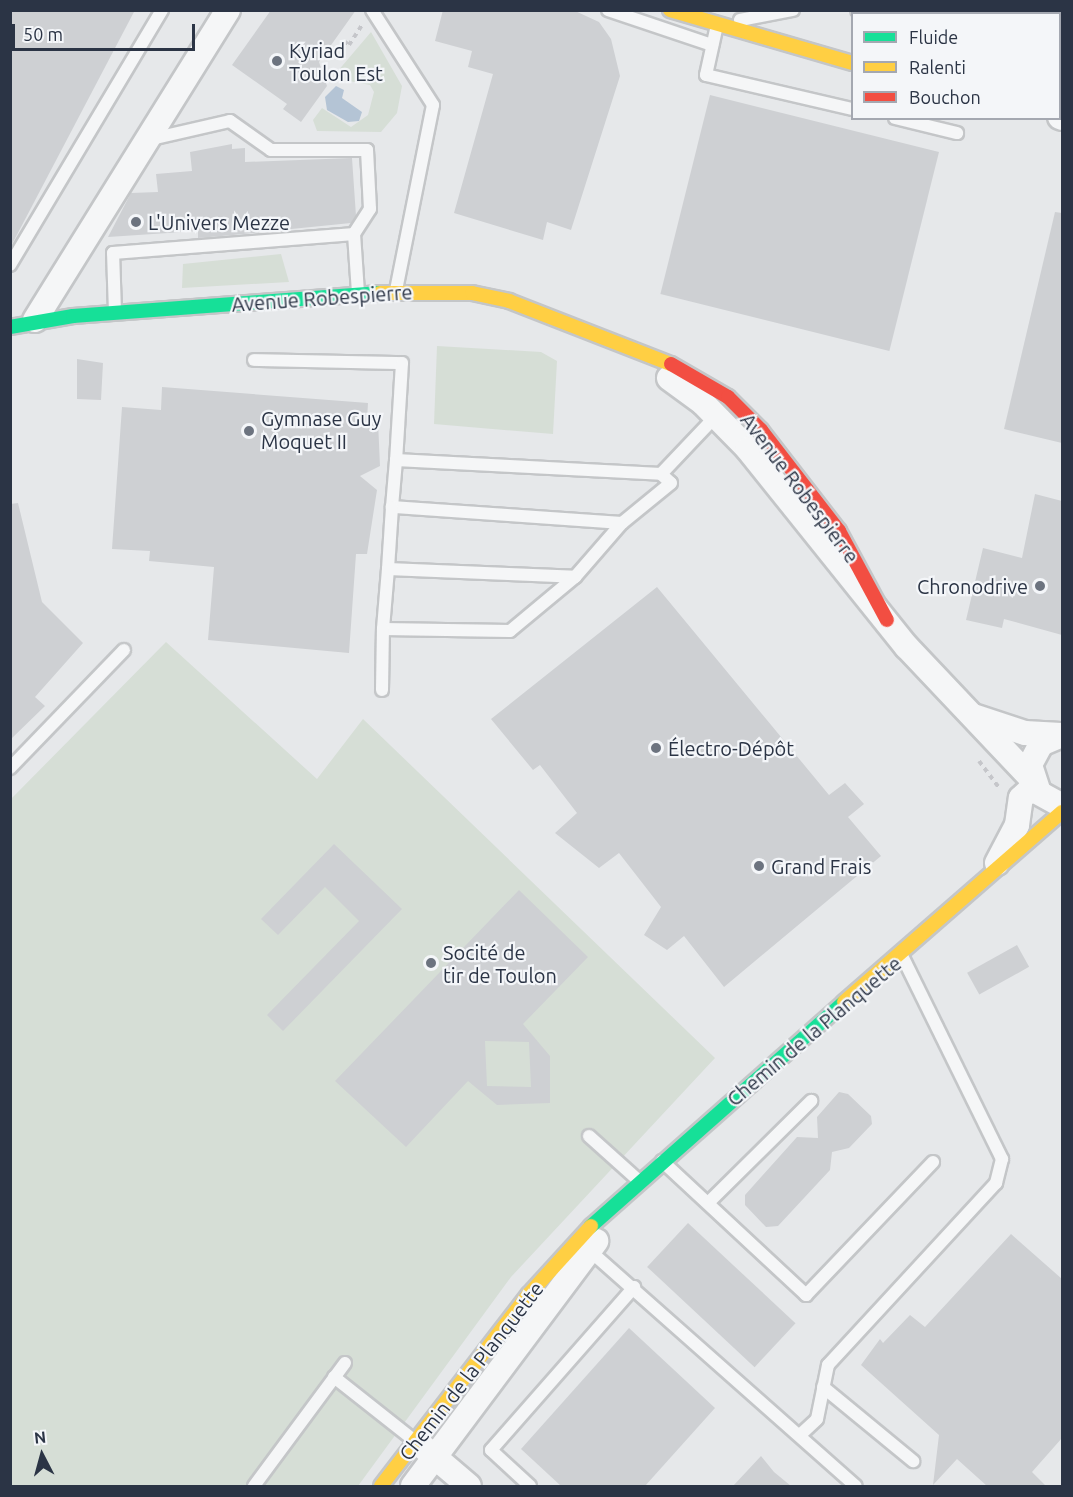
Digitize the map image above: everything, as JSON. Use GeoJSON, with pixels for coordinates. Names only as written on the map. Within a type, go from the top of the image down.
{"type":"FeatureCollection","features":[{"type":"Feature","properties":{"kind":"street"},"geometry":{"type":"LineString","coordinates":[[35,320],[71,266],[145,141],[228,10]]}},
{"type":"Feature","properties":{"kind":"street"},"geometry":{"type":"LineString","coordinates":[[670,10],[851,63]]}},
{"type":"Feature","properties":{"kind":"street"},"geometry":{"type":"LineString","coordinates":[[71,266],[67,289],[73,316]]}},
{"type":"Feature","properties":{"kind":"street","name":"Avenue Robespierre"},"geometry":{"type":"LineString","coordinates":[[10,327],[35,320],[73,316],[396,292],[472,293],[509,301],[684,368],[728,397],[755,424],[839,531],[887,620]]}},
{"type":"Feature","properties":{"kind":"street","name":"Avenue Robespierre"},"geometry":{"type":"LineString","coordinates":[[626,346],[717,416],[887,620],[1032,782],[1045,800],[1062,806]]}},
{"type":"Feature","properties":{"kind":"street"},"geometry":{"type":"LineString","coordinates":[[971,715],[1025,733],[1062,735]]}},
{"type":"Feature","properties":{"kind":"street","name":"Chemin de la Planquette"},"geometry":{"type":"LineString","coordinates":[[988,880],[1017,825],[1021,798],[1032,782],[1030,765],[1041,744],[1062,735]]}},
{"type":"Feature","properties":{"kind":"street","name":"Chemin de la Planquette"},"geometry":{"type":"LineString","coordinates":[[381,1486],[529,1294],[606,1210],[902,956],[1062,813]]}},
{"type":"Feature","properties":{"kind":"street","name":"Chemin de la Planquette"},"geometry":{"type":"LineString","coordinates":[[413,1486],[640,1182]]}},
{"type":"Feature","properties":{"kind":"street"},"geometry":{"type":"LineString","coordinates":[[415,1441],[470,1486]]}},
{"type":"Feature","properties":{"kind":"lane"},"geometry":{"type":"LineString","coordinates":[[10,266],[162,10]]}},
{"type":"Feature","properties":{"kind":"lane"},"geometry":{"type":"LineString","coordinates":[[608,10],[712,45]]}},
{"type":"Feature","properties":{"kind":"lane"},"geometry":{"type":"LineString","coordinates":[[793,10],[716,25],[706,75],[851,109]]}},
{"type":"Feature","properties":{"kind":"lane"},"geometry":{"type":"LineString","coordinates":[[369,15],[433,105],[396,292]]}},
{"type":"Feature","properties":{"kind":"lane"},"geometry":{"type":"LineString","coordinates":[[903,120],[957,133]]}},
{"type":"Feature","properties":{"kind":"lane"},"geometry":{"type":"LineString","coordinates":[[145,141],[230,121],[271,150],[367,150],[370,209],[354,234],[358,294]]}},
{"type":"Feature","properties":{"kind":"lane"},"geometry":{"type":"LineString","coordinates":[[116,313],[113,253],[354,234]]}},
{"type":"Feature","properties":{"kind":"lane"},"geometry":{"type":"LineString","coordinates":[[254,360],[402,363],[383,629],[381,690]]}},
{"type":"Feature","properties":{"kind":"lane"},"geometry":{"type":"LineString","coordinates":[[661,474],[717,416]]}},
{"type":"Feature","properties":{"kind":"lane"},"geometry":{"type":"LineString","coordinates":[[383,629],[510,631],[574,578],[622,523],[671,483],[661,474],[396,460]]}},
{"type":"Feature","properties":{"kind":"lane"},"geometry":{"type":"LineString","coordinates":[[392,507],[622,523]]}},
{"type":"Feature","properties":{"kind":"lane"},"geometry":{"type":"LineString","coordinates":[[388,569],[574,578]]}},
{"type":"Feature","properties":{"kind":"lane"},"geometry":{"type":"LineString","coordinates":[[10,768],[124,651]]}},
{"type":"Feature","properties":{"kind":"lane"},"geometry":{"type":"LineString","coordinates":[[800,1436],[817,1419],[828,1365],[996,1184],[1002,1159],[902,956]]}},
{"type":"Feature","properties":{"kind":"lane"},"geometry":{"type":"LineString","coordinates":[[709,1202],[811,1101]]}},
{"type":"Feature","properties":{"kind":"lane"},"geometry":{"type":"LineString","coordinates":[[589,1136],[640,1182]]}},
{"type":"Feature","properties":{"kind":"lane"},"geometry":{"type":"LineString","coordinates":[[662,1161],[709,1202],[806,1295],[933,1162]]}},
{"type":"Feature","properties":{"kind":"lane"},"geometry":{"type":"LineString","coordinates":[[589,1250],[634,1287],[856,1486]]}},
{"type":"Feature","properties":{"kind":"lane"},"geometry":{"type":"LineString","coordinates":[[530,1486],[491,1450],[634,1287]]}},
{"type":"Feature","properties":{"kind":"lane"},"geometry":{"type":"LineString","coordinates":[[254,1486],[345,1363]]}},
{"type":"Feature","properties":{"kind":"lane"},"geometry":{"type":"LineString","coordinates":[[334,1377],[415,1441]]}},
{"type":"Feature","properties":{"kind":"lane"},"geometry":{"type":"LineString","coordinates":[[823,1387],[913,1461]]}},
{"type":"Feature","properties":{"kind":"path"},"geometry":{"type":"LineString","coordinates":[[344,40],[349,45],[369,15]]}},
{"type":"Feature","properties":{"kind":"shaded area"},"geometry":{"type":"Polygon","coordinates":[[[371,32],[402,86],[397,113],[381,132],[317,131],[313,120],[322,108],[351,127],[368,115],[374,92],[370,85],[339,79],[337,72],[371,32]]]}},
{"type":"Feature","properties":{"kind":"shaded area"},"geometry":{"type":"Polygon","coordinates":[[[281,254],[289,282],[182,288],[183,264],[281,254]]]}},
{"type":"Feature","properties":{"kind":"shaded area"},"geometry":{"type":"Polygon","coordinates":[[[437,346],[541,352],[557,361],[553,434],[434,424],[437,346]]]}},
{"type":"Feature","properties":{"kind":"shaded area"},"geometry":{"type":"Polygon","coordinates":[[[166,642],[317,779],[363,719],[715,1058],[511,1277],[358,1486],[11,1486],[11,799],[166,642]]]}},
{"type":"Feature","properties":{"kind":"water"},"geometry":{"type":"Polygon","coordinates":[[[336,86],[344,90],[342,98],[362,112],[359,121],[348,122],[327,110],[325,97],[336,86]]]}},
{"type":"Feature","properties":{"kind":"building"},"geometry":{"type":"Polygon","coordinates":[[[10,10],[135,10],[10,248],[10,10]]]}},
{"type":"Feature","properties":{"kind":"building","name":"Kyriad Toulon Est"},"geometry":{"type":"Polygon","coordinates":[[[271,10],[356,10],[319,62],[327,86],[301,122],[283,109],[287,104],[232,65],[271,10]]]}},
{"type":"Feature","properties":{"kind":"building"},"geometry":{"type":"Polygon","coordinates":[[[443,10],[573,10],[599,22],[611,39],[620,76],[571,230],[547,222],[543,240],[454,213],[493,74],[468,67],[472,51],[435,41],[443,10]]]}},
{"type":"Feature","properties":{"kind":"building"},"geometry":{"type":"Polygon","coordinates":[[[710,95],[939,152],[889,351],[660,294],[710,95]]]}},
{"type":"Feature","properties":{"kind":"building"},"geometry":{"type":"Polygon","coordinates":[[[232,144],[232,149],[245,148],[245,162],[352,158],[356,216],[351,223],[198,238],[198,231],[108,237],[131,193],[158,192],[156,174],[192,171],[190,152],[232,144]]]}},
{"type":"Feature","properties":{"kind":"building"},"geometry":{"type":"Polygon","coordinates":[[[1055,212],[1062,213],[1062,443],[1004,429],[1055,212]]]}},
{"type":"Feature","properties":{"kind":"building"},"geometry":{"type":"Polygon","coordinates":[[[77,359],[103,363],[101,400],[77,399],[77,359]]]}},
{"type":"Feature","properties":{"kind":"building"},"geometry":{"type":"Polygon","coordinates":[[[162,387],[368,403],[367,420],[378,421],[380,466],[360,476],[377,490],[367,554],[356,554],[349,653],[208,640],[214,567],[149,561],[150,551],[112,549],[122,407],[161,410],[162,387]]]}},
{"type":"Feature","properties":{"kind":"building","name":"Chronodrive"},"geometry":{"type":"Polygon","coordinates":[[[1035,494],[1062,501],[1062,635],[1004,619],[1002,628],[966,620],[983,548],[1022,558],[1035,494]]]}},
{"type":"Feature","properties":{"kind":"building"},"geometry":{"type":"Polygon","coordinates":[[[18,503],[42,602],[83,643],[35,697],[45,706],[10,740],[10,504],[18,503]]]}},
{"type":"Feature","properties":{"kind":"building"},"geometry":{"type":"Polygon","coordinates":[[[657,587],[829,795],[845,783],[864,804],[848,817],[881,856],[724,987],[684,936],[667,950],[644,935],[661,907],[619,853],[599,868],[555,833],[577,813],[540,765],[533,770],[491,719],[657,587]]]}},
{"type":"Feature","properties":{"kind":"building"},"geometry":{"type":"Polygon","coordinates":[[[334,844],[402,909],[283,1031],[267,1015],[359,921],[325,887],[278,935],[261,919],[334,844]]]}},
{"type":"Feature","properties":{"kind":"building"},"geometry":{"type":"Polygon","coordinates":[[[519,890],[588,957],[523,1024],[550,1056],[550,1103],[497,1105],[468,1081],[406,1147],[335,1081],[519,890]],[[485,1041],[487,1086],[531,1087],[529,1042],[485,1041]]]}},
{"type":"Feature","properties":{"kind":"building"},"geometry":{"type":"Polygon","coordinates":[[[1017,945],[1029,967],[979,994],[967,973],[1017,945]]]}},
{"type":"Feature","properties":{"kind":"building"},"geometry":{"type":"Polygon","coordinates":[[[839,1092],[848,1094],[871,1116],[872,1124],[849,1148],[832,1152],[830,1170],[778,1226],[766,1227],[745,1205],[745,1195],[797,1137],[818,1138],[817,1117],[839,1092]]]}},
{"type":"Feature","properties":{"kind":"building"},"geometry":{"type":"Polygon","coordinates":[[[688,1223],[796,1323],[755,1367],[647,1267],[688,1223]]]}},
{"type":"Feature","properties":{"kind":"building"},"geometry":{"type":"Polygon","coordinates":[[[1011,1234],[1062,1279],[1062,1438],[1032,1472],[1046,1486],[987,1486],[957,1459],[933,1485],[939,1435],[861,1365],[880,1339],[883,1343],[910,1315],[925,1327],[1011,1234]]]}},
{"type":"Feature","properties":{"kind":"building"},"geometry":{"type":"Polygon","coordinates":[[[629,1328],[715,1408],[645,1486],[561,1486],[521,1449],[629,1328]]]}},
{"type":"Feature","properties":{"kind":"building"},"geometry":{"type":"Polygon","coordinates":[[[761,1456],[774,1472],[791,1486],[733,1486],[761,1456]]]}},
{"type":"Feature","properties":{"kind":"traffic: fast"},"geometry":{"type":"LineString","coordinates":[[10,327],[73,316],[380,293]]}},
{"type":"Feature","properties":{"kind":"traffic: fast"},"geometry":{"type":"LineString","coordinates":[[591,1226],[844,1002]]}},
{"type":"Feature","properties":{"kind":"traffic: slow"},"geometry":{"type":"LineString","coordinates":[[670,10],[851,63]]}},
{"type":"Feature","properties":{"kind":"traffic: slow"},"geometry":{"type":"LineString","coordinates":[[858,10],[864,12]]}},
{"type":"Feature","properties":{"kind":"traffic: slow"},"geometry":{"type":"LineString","coordinates":[[380,293],[472,293],[509,301],[671,364]]}},
{"type":"Feature","properties":{"kind":"traffic: slow"},"geometry":{"type":"LineString","coordinates":[[844,1002],[1062,812]]}},
{"type":"Feature","properties":{"kind":"traffic: slow"},"geometry":{"type":"LineString","coordinates":[[381,1486],[529,1294],[591,1226]]}},
{"type":"Feature","properties":{"kind":"traffic: jam"},"geometry":{"type":"LineString","coordinates":[[671,364],[728,397],[761,430],[839,531],[887,620]]}},
{"type":"Feature","properties":{"kind":"place","name":"Kyriad Toulon Est"},"geometry":{"type":"Point","coordinates":[277,61]}},
{"type":"Feature","properties":{"kind":"place","name":"L'Univers Mezze"},"geometry":{"type":"Point","coordinates":[136,222]}},
{"type":"Feature","properties":{"kind":"place","name":"Gymnase Guy Moquet II"},"geometry":{"type":"Point","coordinates":[249,431]}},
{"type":"Feature","properties":{"kind":"place","name":"Chronodrive"},"geometry":{"type":"Point","coordinates":[1040,586]}},
{"type":"Feature","properties":{"kind":"place","name":"Électro-Dépôt"},"geometry":{"type":"Point","coordinates":[656,748]}},
{"type":"Feature","properties":{"kind":"place","name":"Grand Frais"},"geometry":{"type":"Point","coordinates":[759,866]}},
{"type":"Feature","properties":{"kind":"place","name":"Socité de tir de Toulon"},"geometry":{"type":"Point","coordinates":[431,963]}}]}
